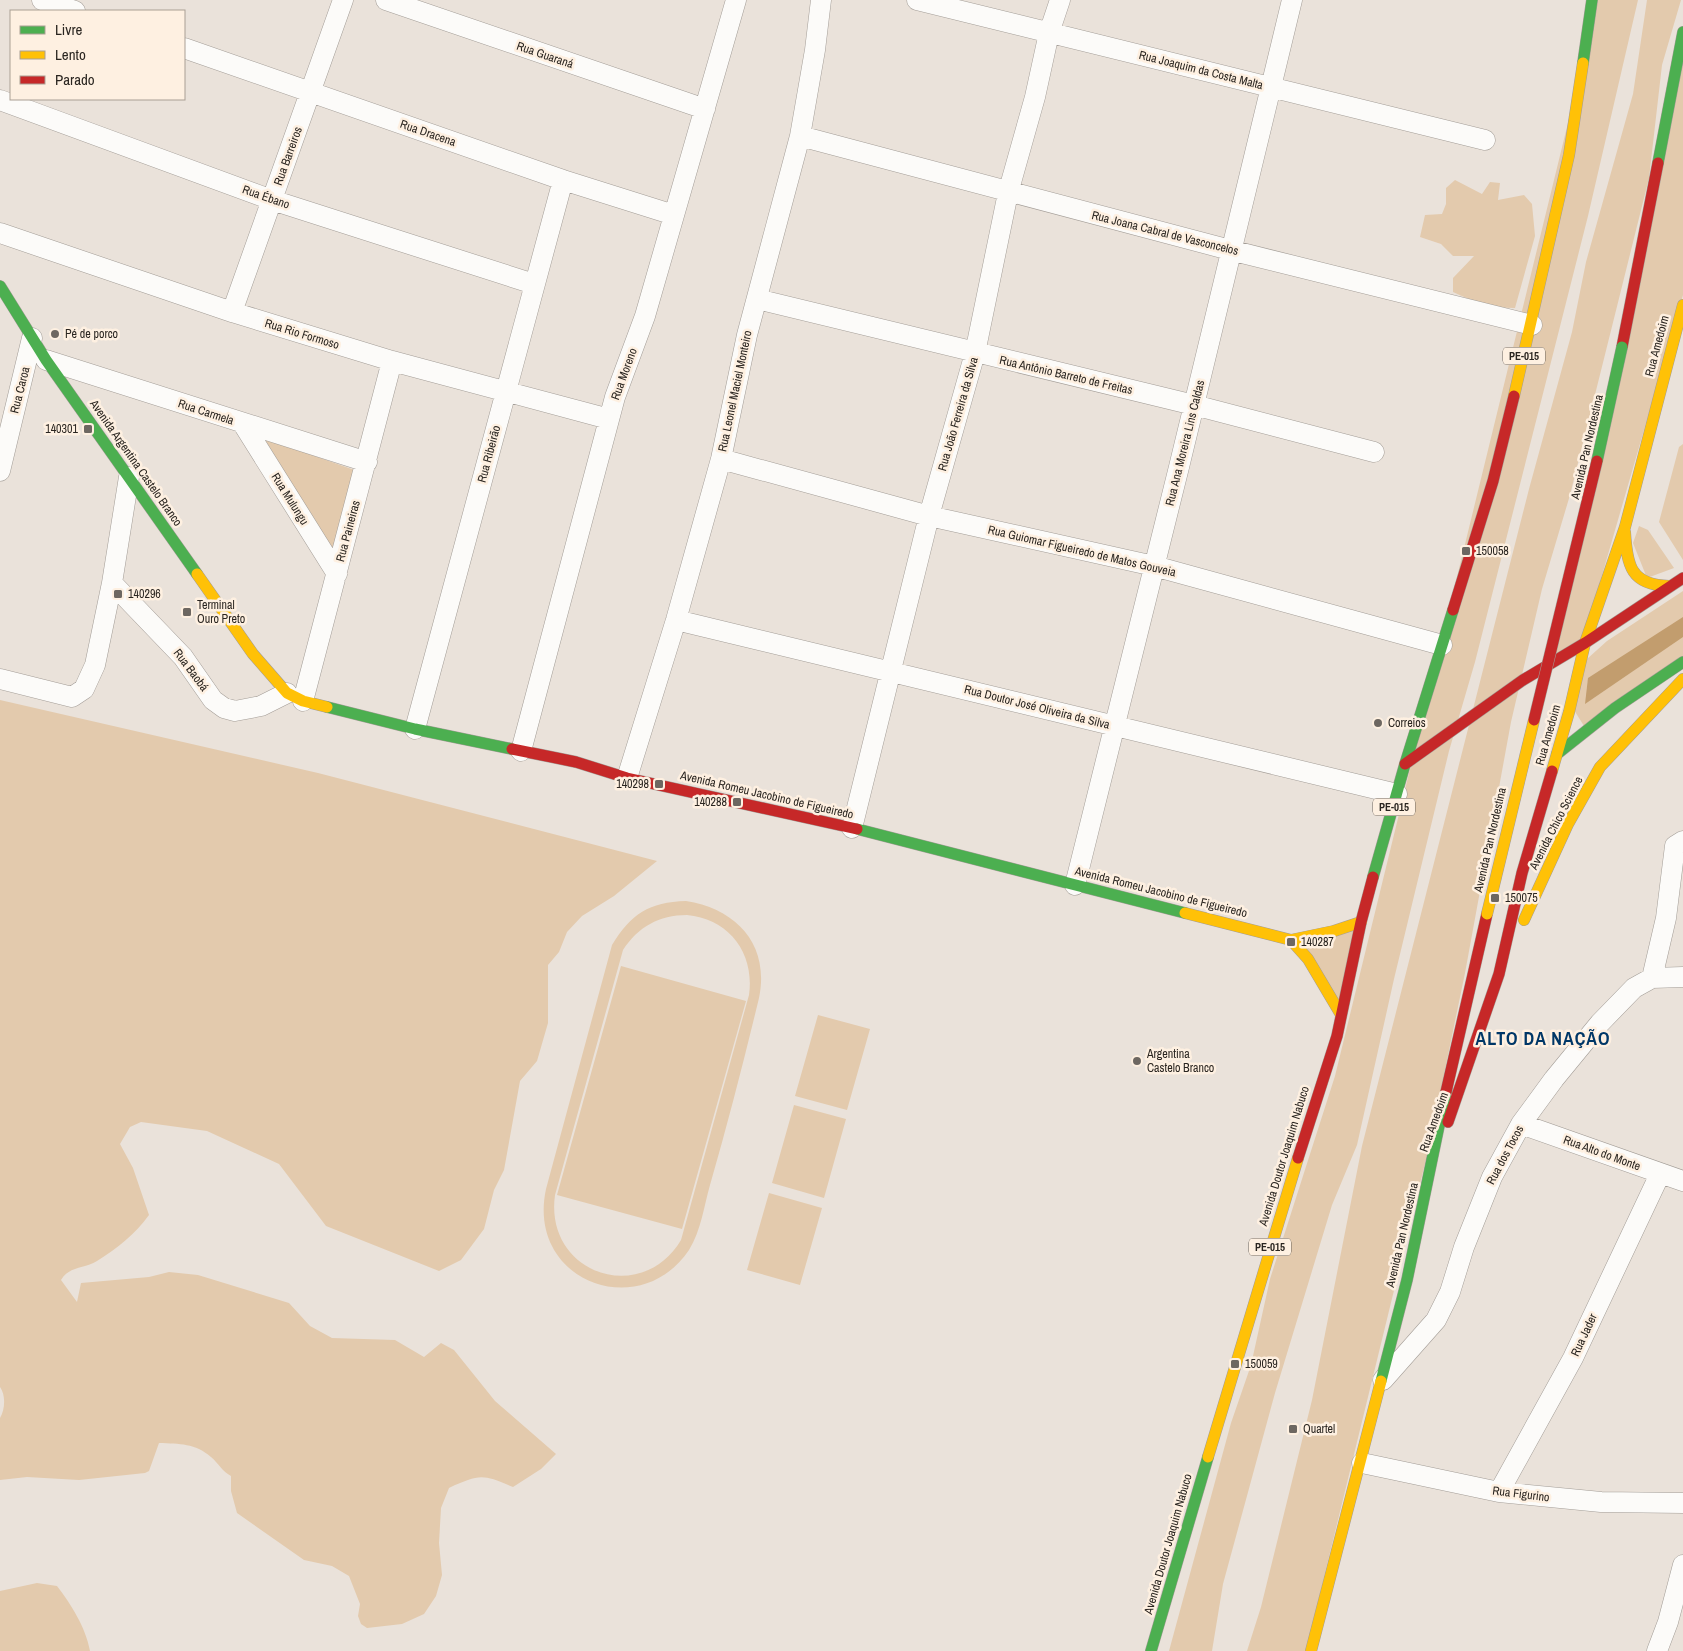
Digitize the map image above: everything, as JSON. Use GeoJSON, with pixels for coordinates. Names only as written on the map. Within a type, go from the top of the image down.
{"type":"FeatureCollection","features":[{"type":"Feature","properties":{"kind":"main road","name":"PE-015"},"geometry":{"type":"LineString","coordinates":[[1442,645],[1493,482],[1532,325],[1569,155],[1592,0]]}},
{"type":"Feature","properties":{"kind":"main road","name":"Avenida Pan Nordestina"},"geometry":{"type":"LineString","coordinates":[[1311,1651],[1362,1462],[1407,1280],[1451,1068],[1508,817],[1601,450],[1683,32]]}},
{"type":"Feature","properties":{"kind":"main road","name":"Avenida Argentina Castelo Branco"},"geometry":{"type":"LineString","coordinates":[[0,286],[46,360],[253,654],[295,697]]}},
{"type":"Feature","properties":{"kind":"main road","name":"Rua Amedoim"},"geometry":{"type":"LineString","coordinates":[[1431,1170],[1499,974],[1522,874],[1569,712],[1585,643],[1625,527],[1683,305]]}},
{"type":"Feature","properties":{"kind":"main road"},"geometry":{"type":"LineString","coordinates":[[1625,527],[1626,556],[1637,577],[1644,584],[1654,587],[1669,586]]}},
{"type":"Feature","properties":{"kind":"main road"},"geometry":{"type":"LineString","coordinates":[[1406,764],[1523,680],[1585,643],[1683,578]]}},
{"type":"Feature","properties":{"kind":"main road","name":"Avenida Doutor Joaquim Nabuco"},"geometry":{"type":"LineString","coordinates":[[1154,1645],[1271,1245],[1336,1036],[1361,922],[1442,645]]}},
{"type":"Feature","properties":{"kind":"main road"},"geometry":{"type":"LineString","coordinates":[[1557,754],[1615,708],[1683,662]]}},
{"type":"Feature","properties":{"kind":"main road"},"geometry":{"type":"LineString","coordinates":[[1523,680],[1546,682],[1557,692],[1569,712]]}},
{"type":"Feature","properties":{"kind":"main road","name":"Avenida Chico Science"},"geometry":{"type":"LineString","coordinates":[[1499,974],[1568,824],[1600,767],[1683,680]]}},
{"type":"Feature","properties":{"kind":"main road","name":"Avenida Romeu Jacobino de Figueiredo"},"geometry":{"type":"LineString","coordinates":[[295,697],[415,729],[576,762],[627,778],[852,828],[1252,928],[1291,940],[1334,931],[1361,922]]}},
{"type":"Feature","properties":{"kind":"main road"},"geometry":{"type":"LineString","coordinates":[[1291,940],[1308,959],[1340,1013]]}},
{"type":"Feature","properties":{"kind":"street"},"geometry":{"type":"LineString","coordinates":[[42,0],[72,10]]}},
{"type":"Feature","properties":{"kind":"street","name":"Rua Barreiros"},"geometry":{"type":"LineString","coordinates":[[232,312],[344,0]]}},
{"type":"Feature","properties":{"kind":"street","name":"Rua Guaraná"},"geometry":{"type":"LineString","coordinates":[[386,0],[704,108]]}},
{"type":"Feature","properties":{"kind":"street","name":"Rua Moreno"},"geometry":{"type":"LineString","coordinates":[[521,750],[609,420],[645,316],[735,0]]}},
{"type":"Feature","properties":{"kind":"street","name":"Rua Leonel Maciel Monteiro"},"geometry":{"type":"LineString","coordinates":[[627,778],[676,620],[721,459],[742,356],[800,136],[815,50],[820,0]]}},
{"type":"Feature","properties":{"kind":"street","name":"Rua Joaquim da Costa Malta"},"geometry":{"type":"LineString","coordinates":[[917,0],[1485,140]]}},
{"type":"Feature","properties":{"kind":"street","name":"Rua João Ferreira da Silva"},"geometry":{"type":"LineString","coordinates":[[852,828],[929,516],[975,353],[1008,193],[1035,97],[1049,33],[1060,0]]}},
{"type":"Feature","properties":{"kind":"street","name":"Rua Ana Moreira Lins Caldas"},"geometry":{"type":"LineString","coordinates":[[1075,885],[1194,405],[1269,86],[1292,0]]}},
{"type":"Feature","properties":{"kind":"street","name":"Rua Dracena"},"geometry":{"type":"LineString","coordinates":[[185,48],[563,180],[674,215]]}},
{"type":"Feature","properties":{"kind":"street","name":"Rua Ébano"},"geometry":{"type":"LineString","coordinates":[[0,100],[272,200],[534,284]]}},
{"type":"Feature","properties":{"kind":"street","name":"Rua Joana Cabral de Vasconcelos"},"geometry":{"type":"LineString","coordinates":[[800,136],[1008,193],[1532,325]]}},
{"type":"Feature","properties":{"kind":"street","name":"Rua Ribeirão"},"geometry":{"type":"LineString","coordinates":[[415,729],[563,180]]}},
{"type":"Feature","properties":{"kind":"street","name":"Rua Rio Formoso"},"geometry":{"type":"LineString","coordinates":[[0,232],[232,312],[392,361],[609,420]]}},
{"type":"Feature","properties":{"kind":"street","name":"Rua Antônio Barreto de Freitas"},"geometry":{"type":"LineString","coordinates":[[757,299],[1194,405],[1374,452]]}},
{"type":"Feature","properties":{"kind":"street","name":"Rua Caroa"},"geometry":{"type":"LineString","coordinates":[[0,471],[32,338]]}},
{"type":"Feature","properties":{"kind":"street","name":"Rua Carmela"},"geometry":{"type":"LineString","coordinates":[[46,360],[367,462]]}},
{"type":"Feature","properties":{"kind":"street","name":"Rua Paineiras"},"geometry":{"type":"LineString","coordinates":[[295,697],[337,574],[392,361]]}},
{"type":"Feature","properties":{"kind":"street","name":"Rua Mulungu"},"geometry":{"type":"LineString","coordinates":[[243,424],[337,574]]}},
{"type":"Feature","properties":{"kind":"street","name":"Rua Guiomar Figueiredo de Matos Gouveia"},"geometry":{"type":"LineString","coordinates":[[721,459],[929,516],[1154,566],[1442,645]]}},
{"type":"Feature","properties":{"kind":"street"},"geometry":{"type":"LineString","coordinates":[[0,679],[72,697],[79,694],[91,678],[112,583],[129,476]]}},
{"type":"Feature","properties":{"kind":"street","name":"Rua Baobá"},"geometry":{"type":"LineString","coordinates":[[112,583],[183,657],[213,700],[224,708],[236,711],[295,697]]}},
{"type":"Feature","properties":{"kind":"street","name":"Rua Doutor José Oliveira da Silva"},"geometry":{"type":"LineString","coordinates":[[676,620],[1397,794]]}},
{"type":"Feature","properties":{"kind":"street"},"geometry":{"type":"LineString","coordinates":[[1652,978],[1666,918],[1679,844]]}},
{"type":"Feature","properties":{"kind":"street","name":"Rua dos Tocos"},"geometry":{"type":"LineString","coordinates":[[1380,1384],[1436,1320],[1443,1308],[1492,1177],[1522,1124],[1554,1079],[1620,1001],[1634,988],[1652,978],[1683,977]]}},
{"type":"Feature","properties":{"kind":"street","name":"Rua Alto do Monte"},"geometry":{"type":"LineString","coordinates":[[1522,1124],[1683,1181]]}},
{"type":"Feature","properties":{"kind":"street","name":"Rua Jader"},"geometry":{"type":"LineString","coordinates":[[1500,1492],[1573,1358],[1660,1174]]}},
{"type":"Feature","properties":{"kind":"street","name":"Rua Figurino"},"geometry":{"type":"LineString","coordinates":[[1362,1462],[1500,1492],[1601,1502],[1683,1503]]}},
{"type":"Feature","properties":{"kind":"street"},"geometry":{"type":"LineString","coordinates":[[1657,1651],[1668,1622],[1683,1565]]}},
{"type":"Feature","properties":{"kind":"shaded area"},"geometry":{"type":"Polygon","coordinates":[[[1598,0],[1638,0],[1588,216],[1475,662],[1449,751],[1394,979],[1357,1145],[1332,1205],[1275,1393],[1223,1584],[1212,1651],[1169,1651],[1231,1423],[1251,1365],[1270,1279],[1335,1076],[1598,0]]]}},
{"type":"Feature","properties":{"kind":"shaded area"},"geometry":{"type":"Polygon","coordinates":[[[1647,0],[1681,0],[1662,65],[1649,178],[1570,495],[1542,589],[1511,722],[1465,973],[1429,1147],[1306,1651],[1247,1651],[1261,1607],[1312,1400],[1362,1146],[1529,489],[1572,332],[1586,262],[1633,94],[1647,0]]]}},
{"type":"Feature","properties":{"kind":"shaded area"},"geometry":{"type":"Polygon","coordinates":[[[1683,46],[1683,295],[1583,641],[1552,660],[1683,46]]]}},
{"type":"Feature","properties":{"kind":"shaded area"},"geometry":{"type":"Polygon","coordinates":[[[1455,180],[1482,194],[1490,182],[1500,183],[1498,200],[1524,195],[1532,204],[1535,236],[1515,308],[1483,304],[1453,292],[1453,278],[1474,256],[1453,256],[1441,244],[1420,237],[1425,215],[1442,214],[1446,204],[1446,188],[1455,180]]]}},
{"type":"Feature","properties":{"kind":"shaded area"},"geometry":{"type":"Polygon","coordinates":[[[264,438],[357,471],[333,551],[264,438]]]}},
{"type":"Feature","properties":{"kind":"shaded area"},"geometry":{"type":"Polygon","coordinates":[[[1683,444],[1683,560],[1659,522],[1679,447],[1683,444]]]}},
{"type":"Feature","properties":{"kind":"shaded area"},"geometry":{"type":"Polygon","coordinates":[[[1639,526],[1648,530],[1674,568],[1647,578],[1633,543],[1639,526]]]}},
{"type":"Feature","properties":{"kind":"shaded area"},"geometry":{"type":"Polygon","coordinates":[[[1683,591],[1683,657],[1584,726],[1574,710],[1587,659],[1607,641],[1683,591]]]}},
{"type":"Feature","properties":{"kind":"shaded area"},"geometry":{"type":"Polygon","coordinates":[[[1683,617],[1683,637],[1585,704],[1588,678],[1683,617]]]}},
{"type":"Feature","properties":{"kind":"shaded area"},"geometry":{"type":"Polygon","coordinates":[[[0,700],[318,773],[657,861],[614,896],[582,916],[567,932],[559,952],[548,965],[548,1023],[537,1061],[520,1081],[504,1170],[494,1190],[484,1229],[461,1260],[439,1271],[326,1226],[279,1164],[207,1131],[141,1122],[130,1127],[120,1144],[133,1168],[149,1215],[126,1240],[112,1251],[92,1264],[68,1272],[61,1280],[77,1302],[81,1283],[149,1277],[169,1272],[198,1275],[289,1303],[310,1326],[332,1338],[395,1340],[424,1357],[441,1343],[454,1350],[495,1401],[556,1454],[541,1469],[513,1487],[481,1477],[449,1488],[441,1508],[439,1543],[442,1575],[436,1596],[424,1614],[402,1624],[367,1628],[361,1624],[358,1616],[360,1604],[349,1576],[332,1566],[304,1560],[237,1513],[231,1491],[231,1476],[211,1457],[199,1449],[180,1444],[159,1443],[149,1471],[145,1473],[79,1480],[27,1477],[0,1480],[0,1418],[4,1402],[0,1387],[0,700]]]}},
{"type":"Feature","properties":{"kind":"shaded area"},"geometry":{"type":"Polygon","coordinates":[[[686,901],[704,905],[734,921],[746,933],[754,946],[759,962],[761,979],[759,998],[736,1092],[702,1218],[693,1243],[689,1250],[668,1272],[643,1285],[617,1287],[591,1282],[569,1268],[553,1248],[544,1221],[546,1189],[612,945],[626,925],[642,912],[651,907],[686,901]],[[687,915],[658,920],[635,935],[623,950],[555,1195],[556,1222],[564,1244],[579,1261],[599,1272],[621,1276],[643,1272],[664,1261],[681,1240],[749,995],[750,980],[748,965],[736,941],[727,931],[715,923],[687,915]]]}},
{"type":"Feature","properties":{"kind":"shaded area"},"geometry":{"type":"Polygon","coordinates":[[[1357,925],[1340,1013],[1299,942],[1357,925]]]}},
{"type":"Feature","properties":{"kind":"shaded area"},"geometry":{"type":"Polygon","coordinates":[[[621,966],[746,1001],[682,1229],[557,1195],[621,966]]]}},
{"type":"Feature","properties":{"kind":"shaded area"},"geometry":{"type":"Polygon","coordinates":[[[818,1015],[870,1029],[847,1110],[795,1096],[818,1015]]]}},
{"type":"Feature","properties":{"kind":"shaded area"},"geometry":{"type":"Polygon","coordinates":[[[794,1105],[846,1119],[824,1198],[772,1183],[794,1105]]]}},
{"type":"Feature","properties":{"kind":"shaded area"},"geometry":{"type":"Polygon","coordinates":[[[769,1193],[822,1208],[800,1285],[747,1270],[769,1193]]]}},
{"type":"Feature","properties":{"kind":"shaded area"},"geometry":{"type":"Polygon","coordinates":[[[37,1583],[57,1586],[77,1617],[90,1651],[0,1651],[0,1591],[37,1583]]]}},
{"type":"Feature","properties":{"kind":"traffic: fast"},"geometry":{"type":"LineString","coordinates":[[1583,63],[1592,0]]}},
{"type":"Feature","properties":{"kind":"traffic: fast"},"geometry":{"type":"LineString","coordinates":[[1658,163],[1683,32]]}},
{"type":"Feature","properties":{"kind":"traffic: fast"},"geometry":{"type":"LineString","coordinates":[[0,286],[46,360],[197,574]]}},
{"type":"Feature","properties":{"kind":"traffic: fast"},"geometry":{"type":"LineString","coordinates":[[1597,461],[1622,347]]}},
{"type":"Feature","properties":{"kind":"traffic: fast"},"geometry":{"type":"LineString","coordinates":[[1373,877],[1405,764],[1453,610]]}},
{"type":"Feature","properties":{"kind":"traffic: fast"},"geometry":{"type":"LineString","coordinates":[[1557,754],[1615,708],[1683,662]]}},
{"type":"Feature","properties":{"kind":"traffic: fast"},"geometry":{"type":"LineString","coordinates":[[327,707],[415,729],[512,749]]}},
{"type":"Feature","properties":{"kind":"traffic: fast"},"geometry":{"type":"LineString","coordinates":[[857,829],[1185,913]]}},
{"type":"Feature","properties":{"kind":"traffic: fast"},"geometry":{"type":"LineString","coordinates":[[1381,1381],[1407,1280],[1446,1092]]}},
{"type":"Feature","properties":{"kind":"traffic: fast"},"geometry":{"type":"LineString","coordinates":[[1151,1651],[1208,1457]]}},
{"type":"Feature","properties":{"kind":"traffic: slow"},"geometry":{"type":"LineString","coordinates":[[1514,396],[1569,155],[1583,63]]}},
{"type":"Feature","properties":{"kind":"traffic: slow"},"geometry":{"type":"LineString","coordinates":[[1552,771],[1569,712],[1585,643],[1625,527],[1683,305]]}},
{"type":"Feature","properties":{"kind":"traffic: slow"},"geometry":{"type":"LineString","coordinates":[[1625,532],[1627,555],[1634,571],[1646,582],[1669,586]]}},
{"type":"Feature","properties":{"kind":"traffic: slow"},"geometry":{"type":"LineString","coordinates":[[197,574],[253,654],[287,693],[303,701],[327,707]]}},
{"type":"Feature","properties":{"kind":"traffic: slow"},"geometry":{"type":"LineString","coordinates":[[1524,920],[1568,824],[1600,767],[1683,679]]}},
{"type":"Feature","properties":{"kind":"traffic: slow"},"geometry":{"type":"LineString","coordinates":[[1487,914],[1534,720]]}},
{"type":"Feature","properties":{"kind":"traffic: slow"},"geometry":{"type":"LineString","coordinates":[[1185,913],[1291,940],[1334,931],[1361,922]]}},
{"type":"Feature","properties":{"kind":"traffic: slow"},"geometry":{"type":"LineString","coordinates":[[1291,940],[1308,959],[1340,1013]]}},
{"type":"Feature","properties":{"kind":"traffic: slow"},"geometry":{"type":"LineString","coordinates":[[1208,1457],[1298,1158]]}},
{"type":"Feature","properties":{"kind":"traffic: slow"},"geometry":{"type":"LineString","coordinates":[[1311,1651],[1381,1381]]}},
{"type":"Feature","properties":{"kind":"traffic: jam"},"geometry":{"type":"LineString","coordinates":[[1622,347],[1658,163]]}},
{"type":"Feature","properties":{"kind":"traffic: jam"},"geometry":{"type":"LineString","coordinates":[[1453,610],[1493,481],[1514,396]]}},
{"type":"Feature","properties":{"kind":"traffic: jam"},"geometry":{"type":"LineString","coordinates":[[1534,720],[1597,461]]}},
{"type":"Feature","properties":{"kind":"traffic: jam"},"geometry":{"type":"LineString","coordinates":[[1405,764],[1523,680],[1585,643],[1683,578]]}},
{"type":"Feature","properties":{"kind":"traffic: jam"},"geometry":{"type":"LineString","coordinates":[[512,749],[576,762],[627,778],[857,829]]}},
{"type":"Feature","properties":{"kind":"traffic: jam"},"geometry":{"type":"LineString","coordinates":[[1448,1122],[1499,974],[1522,873],[1552,771]]}},
{"type":"Feature","properties":{"kind":"traffic: jam"},"geometry":{"type":"LineString","coordinates":[[1298,1158],[1337,1036],[1361,922],[1373,877]]}},
{"type":"Feature","properties":{"kind":"traffic: jam"},"geometry":{"type":"LineString","coordinates":[[1446,1092],[1487,914]]}},
{"type":"Feature","properties":{"kind":"place","name":"Pé de porco"},"geometry":{"type":"Point","coordinates":[55,334]}},
{"type":"Feature","properties":{"kind":"place","name":"140301"},"geometry":{"type":"Point","coordinates":[88,429]}},
{"type":"Feature","properties":{"kind":"place","name":"150058"},"geometry":{"type":"Point","coordinates":[1466,551]}},
{"type":"Feature","properties":{"kind":"place","name":"140296"},"geometry":{"type":"Point","coordinates":[118,594]}},
{"type":"Feature","properties":{"kind":"place","name":"Terminal Ouro Preto"},"geometry":{"type":"Point","coordinates":[187,612]}},
{"type":"Feature","properties":{"kind":"place","name":"Correios"},"geometry":{"type":"Point","coordinates":[1378,723]}},
{"type":"Feature","properties":{"kind":"place","name":"140298"},"geometry":{"type":"Point","coordinates":[659,784]}},
{"type":"Feature","properties":{"kind":"place","name":"140288"},"geometry":{"type":"Point","coordinates":[737,802]}},
{"type":"Feature","properties":{"kind":"place","name":"150075"},"geometry":{"type":"Point","coordinates":[1495,898]}},
{"type":"Feature","properties":{"kind":"place","name":"140287"},"geometry":{"type":"Point","coordinates":[1291,942]}},
{"type":"Feature","properties":{"kind":"place","name":"Argentina Castelo Branco"},"geometry":{"type":"Point","coordinates":[1137,1061]}},
{"type":"Feature","properties":{"kind":"place","name":"150059"},"geometry":{"type":"Point","coordinates":[1235,1364]}},
{"type":"Feature","properties":{"kind":"place","name":"Quartel"},"geometry":{"type":"Point","coordinates":[1293,1429]}},
{"type":"Feature","properties":{"kind":"district","name":"ALTO DA NAÇÃO"},"geometry":{"type":"Point","coordinates":[1543,1038]}}]}
